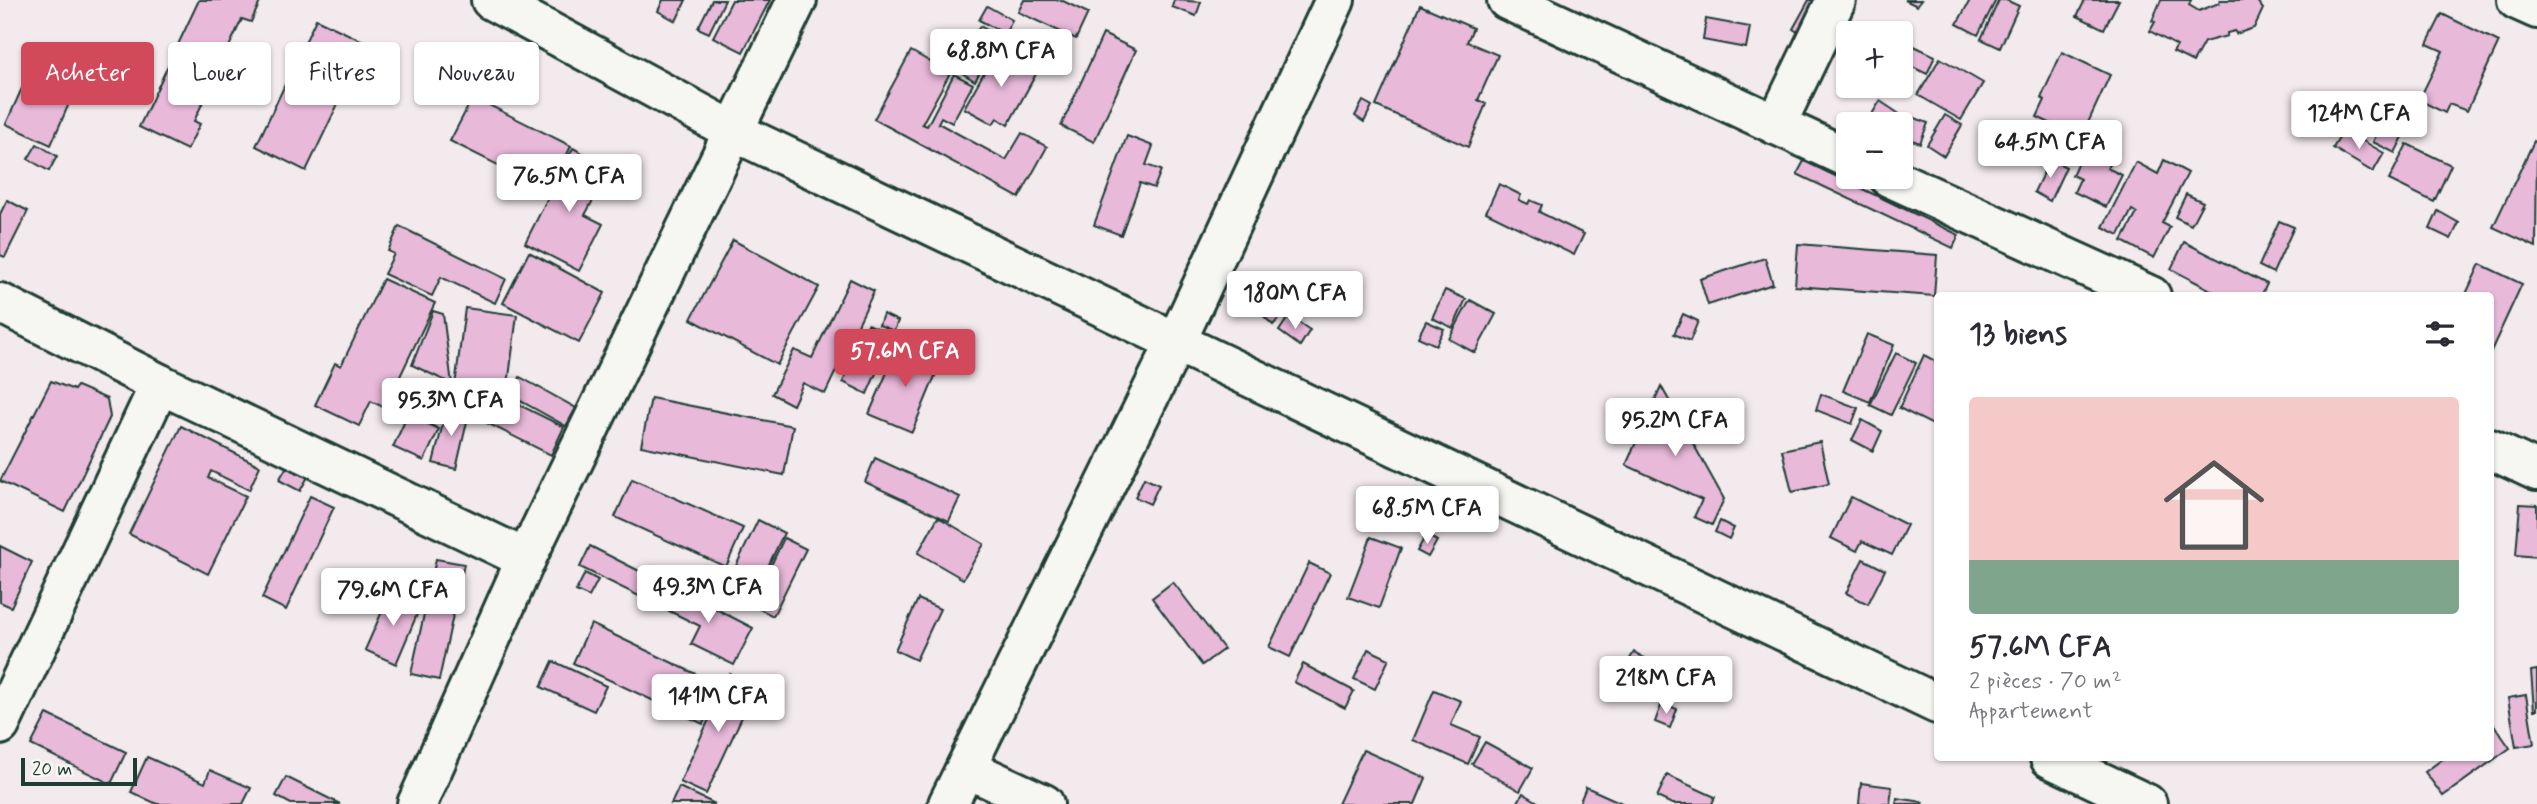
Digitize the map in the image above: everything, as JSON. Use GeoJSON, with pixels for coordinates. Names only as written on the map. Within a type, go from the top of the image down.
{"type":"FeatureCollection","features":[{"type":"Feature","properties":{"kind":"street"},"geometry":{"type":"LineString","coordinates":[[491,0],[735,132],[1934,703]]}},
{"type":"Feature","properties":{"kind":"street"},"geometry":{"type":"LineString","coordinates":[[416,804],[526,559],[797,0]]}},
{"type":"Feature","properties":{"kind":"street"},"geometry":{"type":"LineString","coordinates":[[948,804],[1176,342],[1335,0]]}},
{"type":"Feature","properties":{"kind":"street"},"geometry":{"type":"LineString","coordinates":[[1507,0],[1836,152]]}},
{"type":"Feature","properties":{"kind":"street"},"geometry":{"type":"LineString","coordinates":[[1776,125],[1836,0]]}},
{"type":"Feature","properties":{"kind":"street"},"geometry":{"type":"LineString","coordinates":[[2517,0],[2537,9]]}},
{"type":"Feature","properties":{"kind":"street"},"geometry":{"type":"LineString","coordinates":[[1913,188],[2142,292]]}},
{"type":"Feature","properties":{"kind":"street"},"geometry":{"type":"LineString","coordinates":[[0,303],[160,384],[526,559]]}},
{"type":"Feature","properties":{"kind":"street"},"geometry":{"type":"LineString","coordinates":[[0,725],[160,384]]}},
{"type":"Feature","properties":{"kind":"street"},"geometry":{"type":"LineString","coordinates":[[2494,451],[2537,471]]}},
{"type":"Feature","properties":{"kind":"street"},"geometry":{"type":"LineString","coordinates":[[2056,761],[2147,804]]}},
{"type":"Feature","properties":{"kind":"street"},"geometry":{"type":"LineString","coordinates":[[966,768],[1044,804]]}},
{"type":"Feature","properties":{"kind":"building"},"geometry":{"type":"Polygon","coordinates":[[[199,0],[261,0],[251,22],[242,19],[231,42],[179,42],[199,0]]]}},
{"type":"Feature","properties":{"kind":"building"},"geometry":{"type":"Polygon","coordinates":[[[663,0],[686,0],[676,21],[658,11],[663,0]]]}},
{"type":"Feature","properties":{"kind":"building"},"geometry":{"type":"Polygon","coordinates":[[[712,0],[725,0],[709,33],[698,28],[712,0]]]}},
{"type":"Feature","properties":{"kind":"building"},"geometry":{"type":"Polygon","coordinates":[[[732,0],[770,0],[743,52],[713,37],[732,0]]]}},
{"type":"Feature","properties":{"kind":"building"},"geometry":{"type":"Polygon","coordinates":[[[1024,0],[1061,0],[1088,13],[1076,39],[1018,12],[1024,0]]]}},
{"type":"Feature","properties":{"kind":"building"},"geometry":{"type":"Polygon","coordinates":[[[1174,0],[1201,2],[1196,16],[1172,7],[1174,0]]]}},
{"type":"Feature","properties":{"kind":"building"},"geometry":{"type":"Polygon","coordinates":[[[1809,0],[1818,0],[1802,35],[1793,29],[1809,0]]]}},
{"type":"Feature","properties":{"kind":"building"},"geometry":{"type":"Polygon","coordinates":[[[1905,0],[1921,0],[1917,6],[1905,0]]]}},
{"type":"Feature","properties":{"kind":"building"},"geometry":{"type":"Polygon","coordinates":[[[1970,0],[1996,0],[1978,35],[1957,24],[1970,0]]]}},
{"type":"Feature","properties":{"kind":"building"},"geometry":{"type":"Polygon","coordinates":[[[1999,0],[2019,6],[2000,48],[1981,39],[1999,0]]]}},
{"type":"Feature","properties":{"kind":"building"},"geometry":{"type":"Polygon","coordinates":[[[2085,0],[2119,0],[2104,29],[2077,16],[2085,0]]]}},
{"type":"Feature","properties":{"kind":"building"},"geometry":{"type":"Polygon","coordinates":[[[2161,0],[2191,0],[2189,5],[2199,11],[2219,3],[2220,0],[2256,0],[2263,9],[2254,28],[2236,34],[2235,31],[2227,33],[2227,36],[2204,42],[2193,62],[2173,52],[2177,46],[2150,31],[2161,0]]]}},
{"type":"Feature","properties":{"kind":"building"},"geometry":{"type":"Polygon","coordinates":[[[1420,5],[1473,28],[1467,42],[1498,55],[1478,100],[1486,104],[1468,147],[1376,106],[1420,5]]]}},
{"type":"Feature","properties":{"kind":"building"},"geometry":{"type":"Polygon","coordinates":[[[987,6],[1012,20],[1005,34],[979,20],[987,6]]]}},
{"type":"Feature","properties":{"kind":"building"},"geometry":{"type":"Polygon","coordinates":[[[2442,14],[2499,42],[2467,111],[2449,104],[2445,113],[2419,100],[2443,51],[2427,44],[2442,14]]]}},
{"type":"Feature","properties":{"kind":"building"},"geometry":{"type":"Polygon","coordinates":[[[316,19],[365,42],[305,42],[316,19]]]}},
{"type":"Feature","properties":{"kind":"building"},"geometry":{"type":"Polygon","coordinates":[[[1706,19],[1750,27],[1746,48],[1703,40],[1706,19]]]}},
{"type":"Feature","properties":{"kind":"building"},"geometry":{"type":"Polygon","coordinates":[[[980,26],[1001,38],[995,49],[974,37],[980,26]]]}},
{"type":"Feature","properties":{"kind":"building"},"geometry":{"type":"Polygon","coordinates":[[[1103,34],[1136,50],[1094,142],[1061,126],[1103,34]]]}},
{"type":"Feature","properties":{"kind":"building"},"geometry":{"type":"Polygon","coordinates":[[[973,43],[990,53],[975,81],[957,70],[973,43]]]}},
{"type":"Feature","properties":{"kind":"building"},"geometry":{"type":"Polygon","coordinates":[[[1913,45],[1935,56],[1927,74],[1913,67],[1913,45]]]}},
{"type":"Feature","properties":{"kind":"building"},"geometry":{"type":"Polygon","coordinates":[[[911,51],[950,73],[922,124],[927,126],[954,74],[973,84],[952,123],[941,117],[938,123],[1006,160],[1022,133],[1047,147],[1019,198],[874,119],[911,51]]]}},
{"type":"Feature","properties":{"kind":"building"},"geometry":{"type":"Polygon","coordinates":[[[1004,51],[1026,63],[1024,67],[1036,74],[1008,125],[997,118],[993,124],[964,108],[995,53],[1001,56],[1004,51]]]}},
{"type":"Feature","properties":{"kind":"building"},"geometry":{"type":"Polygon","coordinates":[[[2062,52],[2110,75],[2081,138],[2037,117],[2045,100],[2041,98],[2062,52]]]}},
{"type":"Feature","properties":{"kind":"building"},"geometry":{"type":"Polygon","coordinates":[[[1940,58],[1983,83],[1961,120],[1918,95],[1940,58]]]}},
{"type":"Feature","properties":{"kind":"building"},"geometry":{"type":"Polygon","coordinates":[[[168,66],[168,105],[202,105],[194,121],[200,124],[187,150],[139,127],[149,105],[154,105],[154,95],[168,66]]]}},
{"type":"Feature","properties":{"kind":"building"},"geometry":{"type":"Polygon","coordinates":[[[285,85],[285,105],[337,105],[306,171],[256,146],[285,85]]]}},
{"type":"Feature","properties":{"kind":"building"},"geometry":{"type":"Polygon","coordinates":[[[21,90],[21,105],[68,105],[51,145],[6,124],[21,90]]]}},
{"type":"Feature","properties":{"kind":"building"},"geometry":{"type":"Polygon","coordinates":[[[2396,93],[2419,105],[2395,153],[2373,142],[2396,93]]]}},
{"type":"Feature","properties":{"kind":"building"},"geometry":{"type":"Polygon","coordinates":[[[1363,101],[1372,106],[1364,122],[1355,116],[1363,101]]]}},
{"type":"Feature","properties":{"kind":"building"},"geometry":{"type":"Polygon","coordinates":[[[1880,101],[1896,112],[1873,112],[1880,101]]]}},
{"type":"Feature","properties":{"kind":"building"},"geometry":{"type":"Polygon","coordinates":[[[469,105],[489,105],[571,146],[550,191],[450,141],[469,105]]]}},
{"type":"Feature","properties":{"kind":"building"},"geometry":{"type":"Polygon","coordinates":[[[1945,115],[1962,125],[1944,156],[1927,145],[1945,115]]]}},
{"type":"Feature","properties":{"kind":"building"},"geometry":{"type":"Polygon","coordinates":[[[1913,117],[1928,123],[1920,143],[1913,140],[1913,117]]]}},
{"type":"Feature","properties":{"kind":"building"},"geometry":{"type":"Polygon","coordinates":[[[2344,130],[2384,153],[2373,172],[2333,148],[2344,130]]]}},
{"type":"Feature","properties":{"kind":"building"},"geometry":{"type":"Polygon","coordinates":[[[2091,133],[2118,146],[2107,168],[2122,175],[2106,207],[2074,192],[2080,179],[2072,175],[2091,133]]]}},
{"type":"Feature","properties":{"kind":"building"},"geometry":{"type":"Polygon","coordinates":[[[1127,136],[1153,146],[1146,165],[1161,170],[1154,188],[1140,183],[1121,235],[1094,225],[1127,136]]]}},
{"type":"Feature","properties":{"kind":"building"},"geometry":{"type":"Polygon","coordinates":[[[2534,141],[2537,143],[2536,247],[2493,227],[2534,141]]]}},
{"type":"Feature","properties":{"kind":"building"},"geometry":{"type":"Polygon","coordinates":[[[37,144],[57,156],[49,171],[28,159],[37,144]]]}},
{"type":"Feature","properties":{"kind":"building"},"geometry":{"type":"Polygon","coordinates":[[[2407,144],[2451,165],[2434,202],[2389,180],[2407,144]]]}},
{"type":"Feature","properties":{"kind":"building"},"geometry":{"type":"Polygon","coordinates":[[[573,148],[603,164],[591,187],[598,191],[585,215],[603,224],[579,271],[525,243],[573,148]]]}},
{"type":"Feature","properties":{"kind":"building"},"geometry":{"type":"Polygon","coordinates":[[[2050,159],[2066,167],[2050,201],[2034,192],[2050,159]]]}},
{"type":"Feature","properties":{"kind":"building"},"geometry":{"type":"Polygon","coordinates":[[[2164,160],[2188,173],[2162,223],[2170,227],[2154,258],[2122,241],[2137,213],[2132,210],[2119,235],[2103,227],[2136,162],[2158,174],[2164,160]]]}},
{"type":"Feature","properties":{"kind":"building"},"geometry":{"type":"Polygon","coordinates":[[[1804,161],[1836,176],[1836,189],[1863,189],[1959,235],[1953,248],[1797,174],[1804,161]]]}},
{"type":"Feature","properties":{"kind":"building"},"geometry":{"type":"Polygon","coordinates":[[[1499,184],[1521,195],[1519,200],[1528,204],[1530,200],[1542,205],[1539,212],[1584,234],[1574,255],[1486,212],[1499,184]]]}},
{"type":"Feature","properties":{"kind":"building"},"geometry":{"type":"Polygon","coordinates":[[[2186,194],[2203,202],[2191,225],[2175,217],[2186,194]]]}},
{"type":"Feature","properties":{"kind":"building"},"geometry":{"type":"Polygon","coordinates":[[[7,200],[28,211],[5,257],[0,255],[0,214],[7,200]]]}},
{"type":"Feature","properties":{"kind":"building"},"geometry":{"type":"Polygon","coordinates":[[[2438,211],[2459,223],[2451,239],[2430,229],[2438,211]]]}},
{"type":"Feature","properties":{"kind":"building"},"geometry":{"type":"Polygon","coordinates":[[[2279,221],[2294,227],[2273,273],[2259,266],[2279,221]]]}},
{"type":"Feature","properties":{"kind":"building"},"geometry":{"type":"Polygon","coordinates":[[[399,226],[506,279],[495,303],[441,277],[432,296],[384,274],[394,254],[388,251],[399,226]]]}},
{"type":"Feature","properties":{"kind":"building"},"geometry":{"type":"Polygon","coordinates":[[[733,240],[819,287],[777,365],[691,319],[733,240]]]}},
{"type":"Feature","properties":{"kind":"building"},"geometry":{"type":"Polygon","coordinates":[[[2184,242],[2267,284],[2263,292],[2214,292],[2171,269],[2184,242]]]}},
{"type":"Feature","properties":{"kind":"building"},"geometry":{"type":"Polygon","coordinates":[[[1798,244],[1937,255],[1934,296],[1795,286],[1798,244]]]}},
{"type":"Feature","properties":{"kind":"building"},"geometry":{"type":"Polygon","coordinates":[[[529,252],[605,293],[579,343],[503,303],[529,252]]]}},
{"type":"Feature","properties":{"kind":"building"},"geometry":{"type":"Polygon","coordinates":[[[1765,258],[1773,284],[1708,305],[1700,279],[1765,258]]]}},
{"type":"Feature","properties":{"kind":"building"},"geometry":{"type":"Polygon","coordinates":[[[2480,264],[2522,284],[2494,344],[2494,292],[2467,292],[2480,264]]]}},
{"type":"Feature","properties":{"kind":"building"},"geometry":{"type":"Polygon","coordinates":[[[383,279],[435,303],[385,408],[371,401],[359,426],[315,405],[335,363],[341,366],[383,279]]]}},
{"type":"Feature","properties":{"kind":"building"},"geometry":{"type":"Polygon","coordinates":[[[850,279],[874,291],[825,394],[803,383],[793,405],[772,394],[794,350],[812,358],[850,279]]]}},
{"type":"Feature","properties":{"kind":"building"},"geometry":{"type":"Polygon","coordinates":[[[1263,289],[1286,311],[1273,325],[1250,303],[1263,289]]]}},
{"type":"Feature","properties":{"kind":"building"},"geometry":{"type":"Polygon","coordinates":[[[1445,290],[1466,299],[1453,328],[1432,318],[1445,290]]]}},
{"type":"Feature","properties":{"kind":"building"},"geometry":{"type":"Polygon","coordinates":[[[1470,300],[1496,314],[1475,353],[1449,339],[1470,300]]]}},
{"type":"Feature","properties":{"kind":"building"},"geometry":{"type":"Polygon","coordinates":[[[465,308],[517,315],[507,393],[455,386],[465,308]]]}},
{"type":"Feature","properties":{"kind":"building"},"geometry":{"type":"Polygon","coordinates":[[[433,311],[443,314],[452,384],[412,365],[433,311]]]}},
{"type":"Feature","properties":{"kind":"building"},"geometry":{"type":"Polygon","coordinates":[[[883,314],[898,321],[894,331],[879,325],[883,314]]]}},
{"type":"Feature","properties":{"kind":"building"},"geometry":{"type":"Polygon","coordinates":[[[1683,314],[1698,321],[1690,341],[1674,334],[1683,314]]]}},
{"type":"Feature","properties":{"kind":"building"},"geometry":{"type":"Polygon","coordinates":[[[1289,316],[1310,330],[1300,346],[1279,331],[1289,316]]]}},
{"type":"Feature","properties":{"kind":"building"},"geometry":{"type":"Polygon","coordinates":[[[1426,321],[1444,329],[1436,345],[1418,337],[1426,321]]]}},
{"type":"Feature","properties":{"kind":"building"},"geometry":{"type":"Polygon","coordinates":[[[868,324],[893,335],[867,394],[843,382],[868,324]]]}},
{"type":"Feature","properties":{"kind":"building"},"geometry":{"type":"Polygon","coordinates":[[[1867,334],[1894,345],[1870,402],[1843,391],[1867,334]]]}},
{"type":"Feature","properties":{"kind":"building"},"geometry":{"type":"Polygon","coordinates":[[[898,347],[940,364],[912,432],[869,414],[898,347]]]}},
{"type":"Feature","properties":{"kind":"building"},"geometry":{"type":"Polygon","coordinates":[[[1896,353],[1916,363],[1891,415],[1870,405],[1896,353]]]}},
{"type":"Feature","properties":{"kind":"building"},"geometry":{"type":"Polygon","coordinates":[[[1924,355],[1934,360],[1934,426],[1899,408],[1924,355]]]}},
{"type":"Feature","properties":{"kind":"building"},"geometry":{"type":"Polygon","coordinates":[[[520,377],[576,408],[566,426],[510,395],[520,377]]]}},
{"type":"Feature","properties":{"kind":"building"},"geometry":{"type":"Polygon","coordinates":[[[51,381],[74,390],[77,386],[107,399],[110,417],[65,512],[0,481],[51,381]]]}},
{"type":"Feature","properties":{"kind":"building"},"geometry":{"type":"Polygon","coordinates":[[[1661,386],[1724,499],[1712,525],[1694,517],[1702,500],[1626,465],[1661,386]]]}},
{"type":"Feature","properties":{"kind":"building"},"geometry":{"type":"Polygon","coordinates":[[[454,390],[467,394],[463,407],[450,403],[454,390]]]}},
{"type":"Feature","properties":{"kind":"building"},"geometry":{"type":"Polygon","coordinates":[[[495,393],[564,427],[551,455],[483,421],[495,393]]]}},
{"type":"Feature","properties":{"kind":"building"},"geometry":{"type":"Polygon","coordinates":[[[1821,394],[1858,408],[1852,424],[1816,410],[1821,394]]]}},
{"type":"Feature","properties":{"kind":"building"},"geometry":{"type":"Polygon","coordinates":[[[651,398],[793,426],[784,475],[641,446],[651,398]]]}},
{"type":"Feature","properties":{"kind":"building"},"geometry":{"type":"Polygon","coordinates":[[[447,408],[469,413],[456,469],[433,463],[447,408]]]}},
{"type":"Feature","properties":{"kind":"building"},"geometry":{"type":"Polygon","coordinates":[[[408,414],[439,429],[424,461],[393,447],[408,414]]]}},
{"type":"Feature","properties":{"kind":"building"},"geometry":{"type":"Polygon","coordinates":[[[1862,420],[1882,431],[1873,451],[1852,440],[1862,420]]]}},
{"type":"Feature","properties":{"kind":"building"},"geometry":{"type":"Polygon","coordinates":[[[181,426],[260,466],[249,490],[211,471],[208,478],[246,496],[208,574],[129,534],[181,426]]]}},
{"type":"Feature","properties":{"kind":"building"},"geometry":{"type":"Polygon","coordinates":[[[1820,442],[1829,484],[1792,492],[1782,450],[1820,442]]]}},
{"type":"Feature","properties":{"kind":"building"},"geometry":{"type":"Polygon","coordinates":[[[875,458],[960,497],[949,521],[865,482],[875,458]]]}},
{"type":"Feature","properties":{"kind":"building"},"geometry":{"type":"Polygon","coordinates":[[[289,463],[309,475],[300,491],[279,480],[289,463]]]}},
{"type":"Feature","properties":{"kind":"building"},"geometry":{"type":"Polygon","coordinates":[[[1144,478],[1159,485],[1150,504],[1135,497],[1144,478]]]}},
{"type":"Feature","properties":{"kind":"building"},"geometry":{"type":"Polygon","coordinates":[[[632,479],[743,528],[726,567],[615,517],[632,479]]]}},
{"type":"Feature","properties":{"kind":"building"},"geometry":{"type":"Polygon","coordinates":[[[310,496],[334,507],[286,610],[262,598],[310,496]]]}},
{"type":"Feature","properties":{"kind":"building"},"geometry":{"type":"Polygon","coordinates":[[[1851,497],[1907,525],[1892,555],[1862,541],[1857,551],[1831,538],[1851,497]]]}},
{"type":"Feature","properties":{"kind":"building"},"geometry":{"type":"Polygon","coordinates":[[[2520,504],[2537,505],[2537,557],[2516,555],[2520,504]]]}},
{"type":"Feature","properties":{"kind":"building"},"geometry":{"type":"Polygon","coordinates":[[[938,517],[984,544],[963,579],[918,553],[938,517]]]}},
{"type":"Feature","properties":{"kind":"building"},"geometry":{"type":"Polygon","coordinates":[[[758,520],[784,533],[760,583],[734,570],[758,520]]]}},
{"type":"Feature","properties":{"kind":"building"},"geometry":{"type":"Polygon","coordinates":[[[1720,521],[1734,528],[1729,539],[1715,532],[1720,521]]]}},
{"type":"Feature","properties":{"kind":"building"},"geometry":{"type":"Polygon","coordinates":[[[1426,535],[1437,541],[1428,557],[1417,551],[1426,535]]]}},
{"type":"Feature","properties":{"kind":"building"},"geometry":{"type":"Polygon","coordinates":[[[1371,537],[1401,548],[1379,608],[1348,597],[1371,537]]]}},
{"type":"Feature","properties":{"kind":"building"},"geometry":{"type":"Polygon","coordinates":[[[784,538],[806,549],[773,616],[752,605],[784,538]]]}},
{"type":"Feature","properties":{"kind":"building"},"geometry":{"type":"Polygon","coordinates":[[[0,546],[32,562],[11,607],[0,602],[0,546]]]}},
{"type":"Feature","properties":{"kind":"building"},"geometry":{"type":"Polygon","coordinates":[[[590,546],[661,582],[651,602],[580,567],[590,546]]]}},
{"type":"Feature","properties":{"kind":"building"},"geometry":{"type":"Polygon","coordinates":[[[436,559],[464,564],[439,680],[411,674],[436,559]]]}},
{"type":"Feature","properties":{"kind":"building"},"geometry":{"type":"Polygon","coordinates":[[[1863,559],[1885,570],[1868,604],[1846,593],[1863,559]]]}},
{"type":"Feature","properties":{"kind":"building"},"geometry":{"type":"Polygon","coordinates":[[[1309,563],[1330,573],[1290,657],[1269,647],[1309,563]]]}},
{"type":"Feature","properties":{"kind":"building"},"geometry":{"type":"Polygon","coordinates":[[[585,573],[598,580],[589,597],[576,591],[585,573]]]}},
{"type":"Feature","properties":{"kind":"building"},"geometry":{"type":"Polygon","coordinates":[[[1173,582],[1224,649],[1202,665],[1152,598],[1173,582]]]}},
{"type":"Feature","properties":{"kind":"building"},"geometry":{"type":"Polygon","coordinates":[[[668,584],[753,628],[734,665],[691,644],[700,626],[657,605],[668,584]]]}},
{"type":"Feature","properties":{"kind":"building"},"geometry":{"type":"Polygon","coordinates":[[[391,591],[421,605],[396,664],[365,650],[391,591]]]}},
{"type":"Feature","properties":{"kind":"building"},"geometry":{"type":"Polygon","coordinates":[[[918,599],[940,609],[916,660],[895,650],[918,599]]]}},
{"type":"Feature","properties":{"kind":"building"},"geometry":{"type":"Polygon","coordinates":[[[591,624],[721,686],[703,724],[573,663],[591,624]]]}},
{"type":"Feature","properties":{"kind":"building"},"geometry":{"type":"Polygon","coordinates":[[[1368,649],[1389,659],[1375,689],[1354,679],[1368,649]]]}},
{"type":"Feature","properties":{"kind":"building"},"geometry":{"type":"Polygon","coordinates":[[[1634,652],[1664,669],[1651,692],[1621,674],[1634,652]]]}},
{"type":"Feature","properties":{"kind":"building"},"geometry":{"type":"Polygon","coordinates":[[[553,661],[606,686],[594,711],[541,687],[553,661]]]}},
{"type":"Feature","properties":{"kind":"building"},"geometry":{"type":"Polygon","coordinates":[[[1303,664],[1354,691],[1345,708],[1294,682],[1303,664]]]}},
{"type":"Feature","properties":{"kind":"building"},"geometry":{"type":"Polygon","coordinates":[[[2537,670],[2537,710],[2534,710],[2531,671],[2537,670]]]}},
{"type":"Feature","properties":{"kind":"building"},"geometry":{"type":"Polygon","coordinates":[[[730,674],[756,687],[706,794],[680,782],[730,674]]]}},
{"type":"Feature","properties":{"kind":"building"},"geometry":{"type":"Polygon","coordinates":[[[1434,690],[1461,701],[1451,725],[1480,737],[1468,764],[1413,740],[1434,690]]]}},
{"type":"Feature","properties":{"kind":"building"},"geometry":{"type":"Polygon","coordinates":[[[2526,695],[2534,744],[2516,747],[2508,698],[2526,695]]]}},
{"type":"Feature","properties":{"kind":"building"},"geometry":{"type":"Polygon","coordinates":[[[1662,703],[1677,709],[1670,728],[1655,722],[1662,703]]]}},
{"type":"Feature","properties":{"kind":"building"},"geometry":{"type":"Polygon","coordinates":[[[47,714],[126,752],[111,784],[31,745],[47,714]]]}},
{"type":"Feature","properties":{"kind":"building"},"geometry":{"type":"Polygon","coordinates":[[[2494,725],[2510,748],[2494,759],[2494,725]]]}},
{"type":"Feature","properties":{"kind":"building"},"geometry":{"type":"Polygon","coordinates":[[[1485,742],[1533,768],[1520,791],[1472,764],[1485,742]]]}},
{"type":"Feature","properties":{"kind":"building"},"geometry":{"type":"Polygon","coordinates":[[[1363,750],[1426,778],[1415,804],[1338,804],[1363,750]]]}},
{"type":"Feature","properties":{"kind":"building"},"geometry":{"type":"Polygon","coordinates":[[[147,757],[205,783],[210,770],[251,788],[243,804],[157,804],[131,792],[147,757]]]}},
{"type":"Feature","properties":{"kind":"building"},"geometry":{"type":"Polygon","coordinates":[[[2440,761],[2492,761],[2443,796],[2425,772],[2440,761]]]}},
{"type":"Feature","properties":{"kind":"building"},"geometry":{"type":"Polygon","coordinates":[[[1667,775],[1715,797],[1712,804],[1672,804],[1657,797],[1667,775]]]}},
{"type":"Feature","properties":{"kind":"building"},"geometry":{"type":"Polygon","coordinates":[[[286,777],[340,804],[291,804],[276,796],[286,777]]]}},
{"type":"Feature","properties":{"kind":"building"},"geometry":{"type":"Polygon","coordinates":[[[1861,783],[1892,787],[1890,804],[1859,804],[1861,783]]]}},
{"type":"Feature","properties":{"kind":"building"},"geometry":{"type":"Polygon","coordinates":[[[679,787],[715,804],[671,804],[679,787]]]}},
{"type":"Feature","properties":{"kind":"building"},"geometry":{"type":"Polygon","coordinates":[[[1586,787],[1624,804],[1579,804],[1586,787]]]}},
{"type":"Feature","properties":{"kind":"building"},"geometry":{"type":"Polygon","coordinates":[[[1523,793],[1541,804],[1517,804],[1523,793]]]}},
{"type":"Feature","properties":{"kind":"building"},"geometry":{"type":"Polygon","coordinates":[[[1897,798],[1923,802],[1896,804],[1897,798]]]}}]}
